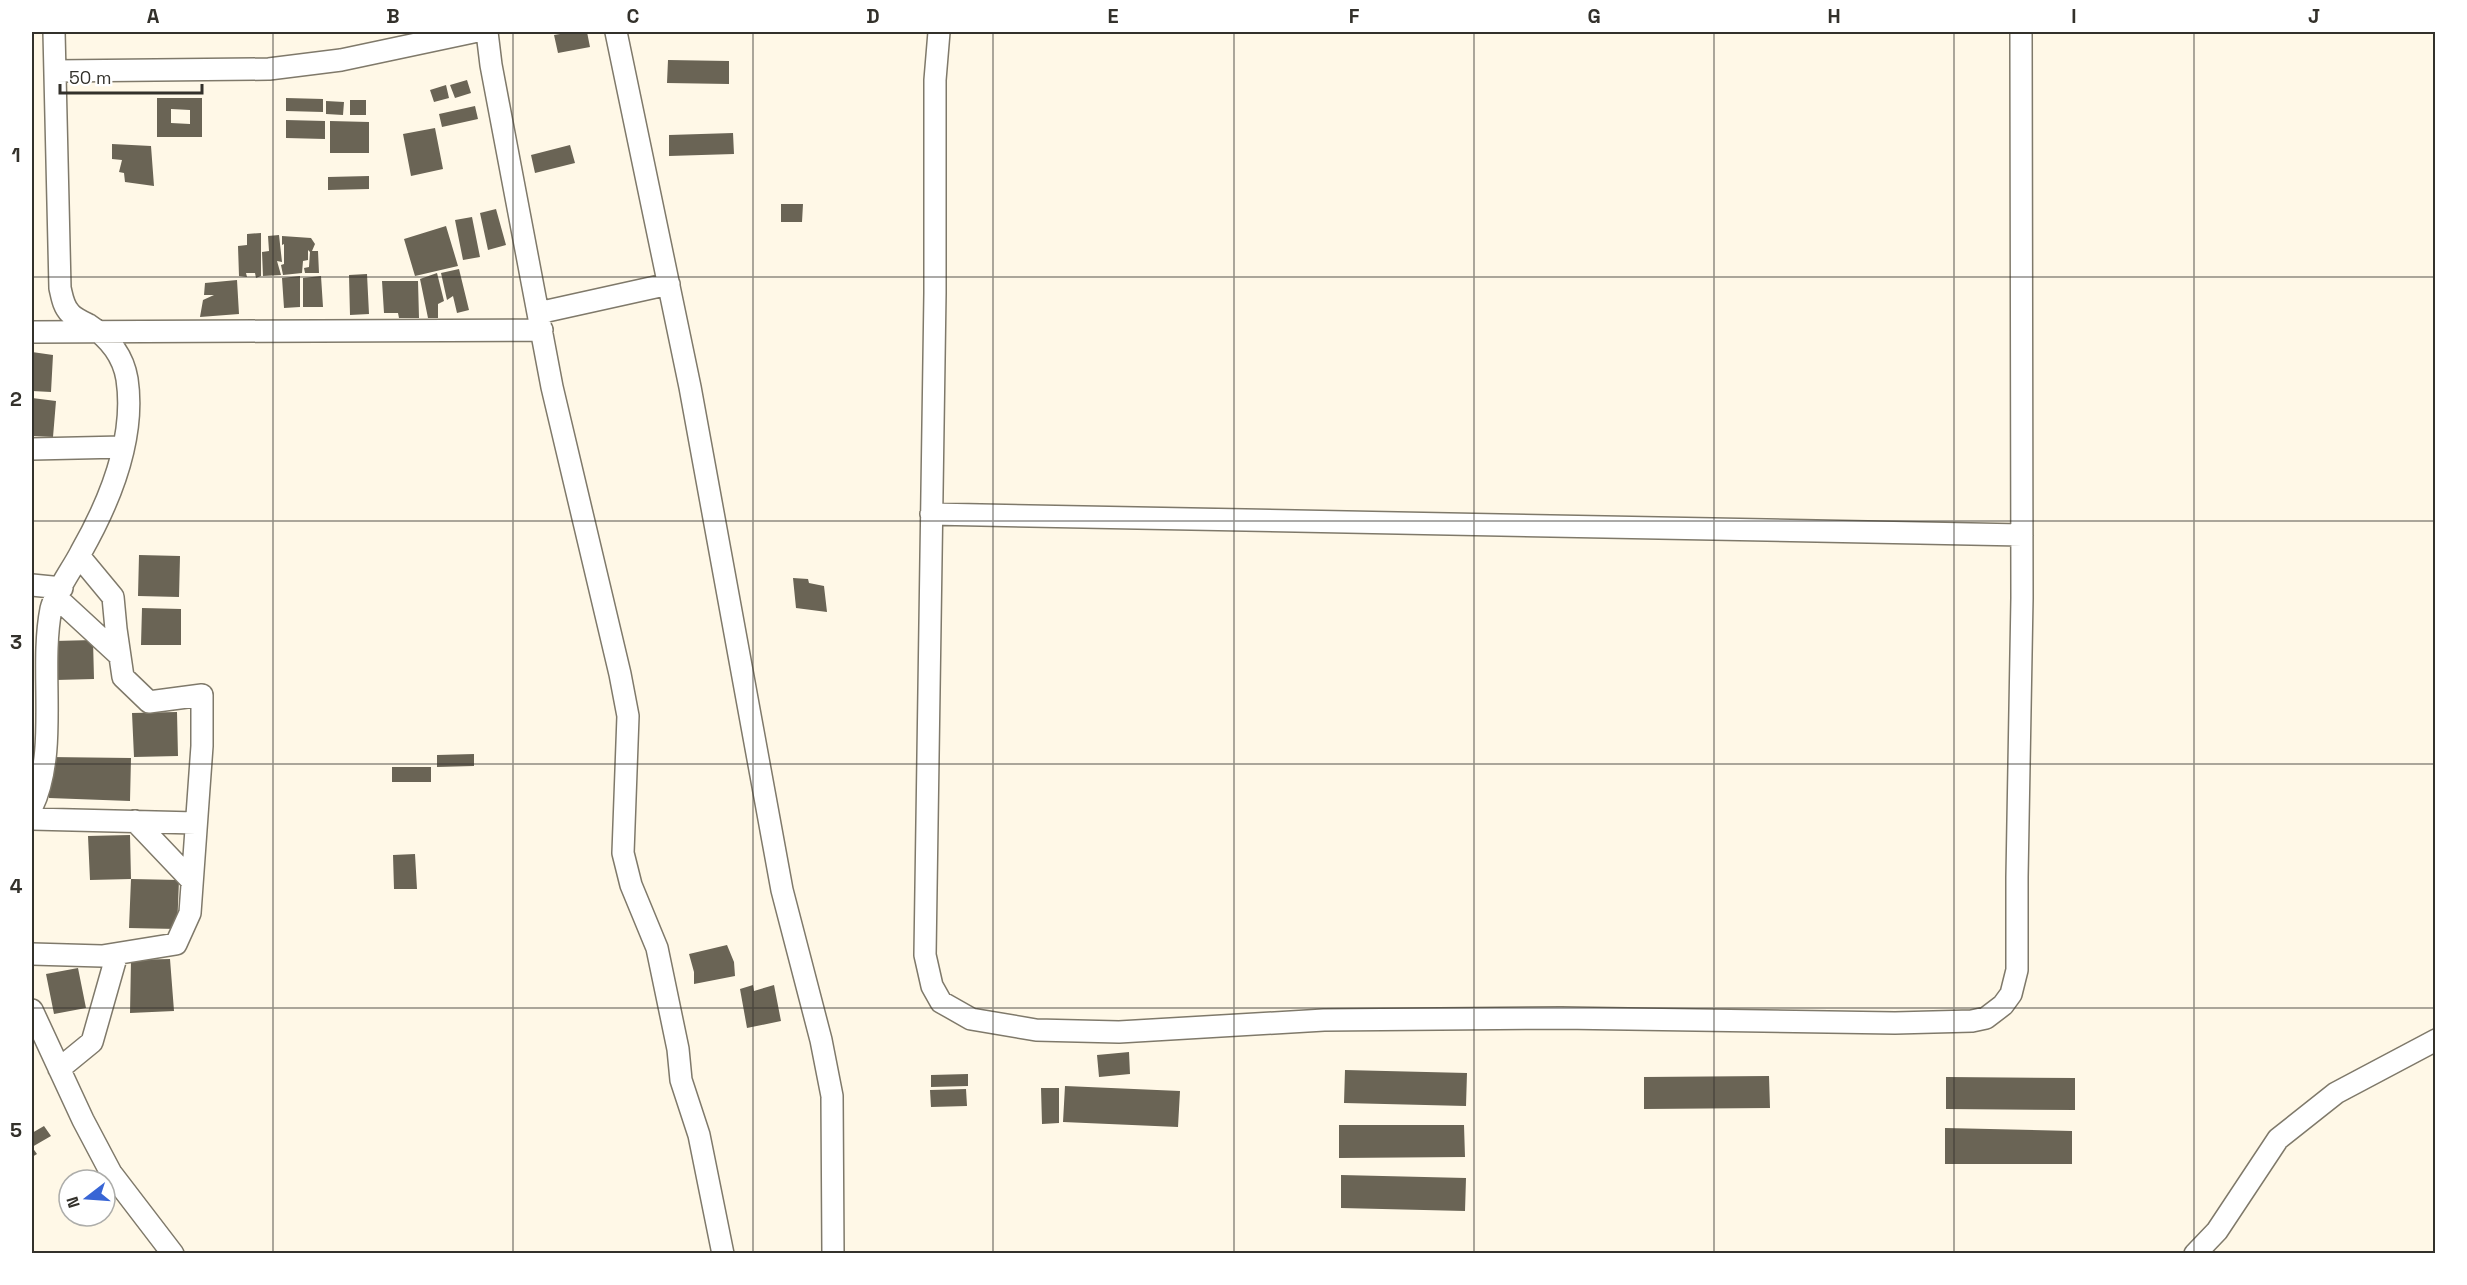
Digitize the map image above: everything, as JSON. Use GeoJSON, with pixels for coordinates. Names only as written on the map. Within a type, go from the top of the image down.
{"type":"FeatureCollection","features":[{"type":"Feature","properties":{"kind":"street"},"geometry":{"type":"LineString","coordinates":[[32,807],[39,792],[44,760],[49,627],[52,606],[96,526],[112,488],[130,418],[127,377],[117,350],[100,332],[70,313],[62,300],[54,32]]}},
{"type":"Feature","properties":{"kind":"street"},"geometry":{"type":"LineString","coordinates":[[55,71],[269,69],[341,60],[473,32]]}},
{"type":"Feature","properties":{"kind":"street"},"geometry":{"type":"LineString","coordinates":[[488,32],[491,65],[563,436],[628,716],[623,853],[631,885],[657,948],[678,1048],[681,1080],[699,1135],[723,1254]]}},
{"type":"Feature","properties":{"kind":"street"},"geometry":{"type":"LineString","coordinates":[[616,32],[669,284],[726,577],[782,890],[821,1040],[832,1096],[833,1254]]}},
{"type":"Feature","properties":{"kind":"street"},"geometry":{"type":"LineString","coordinates":[[939,32],[935,80],[925,955],[932,986],[941,1002],[971,1018],[1036,1030],[1119,1032],[1324,1020],[1561,1018],[1972,1022],[1986,1018],[2002,1005],[2011,994],[2018,970],[2016,877],[2022,535],[2021,32]]}},
{"type":"Feature","properties":{"kind":"street"},"geometry":{"type":"LineString","coordinates":[[32,332],[540,322],[669,284]]}},
{"type":"Feature","properties":{"kind":"street"},"geometry":{"type":"LineString","coordinates":[[32,449],[123,447]]}},
{"type":"Feature","properties":{"kind":"street"},"geometry":{"type":"LineString","coordinates":[[931,514],[2022,535]]}},
{"type":"Feature","properties":{"kind":"street"},"geometry":{"type":"LineString","coordinates":[[32,954],[102,956],[176,944],[190,914],[202,746],[202,695],[149,702],[123,677],[113,597],[79,556]]}},
{"type":"Feature","properties":{"kind":"street"},"geometry":{"type":"LineString","coordinates":[[32,585],[59,592],[120,656]]}},
{"type":"Feature","properties":{"kind":"street"},"geometry":{"type":"LineString","coordinates":[[32,658],[49,627]]}},
{"type":"Feature","properties":{"kind":"street"},"geometry":{"type":"LineString","coordinates":[[32,819],[196,823]]}},
{"type":"Feature","properties":{"kind":"street"},"geometry":{"type":"LineString","coordinates":[[135,822],[192,881]]}},
{"type":"Feature","properties":{"kind":"street"},"geometry":{"type":"LineString","coordinates":[[59,1069],[92,1042],[117,954]]}},
{"type":"Feature","properties":{"kind":"street"},"geometry":{"type":"LineString","coordinates":[[32,1010],[111,1173],[173,1254]]}},
{"type":"Feature","properties":{"kind":"street"},"geometry":{"type":"LineString","coordinates":[[2195,1254],[2217,1231],[2278,1139],[2336,1093],[2436,1040]]}},
{"type":"Feature","properties":{"kind":"street"},"geometry":{"type":"LineString","coordinates":[[150,1254],[156,1231]]}},
{"type":"Feature","properties":{"kind":"building"},"geometry":{"type":"Polygon","coordinates":[[[587,32],[590,47],[558,53],[554,35],[587,32]]]}},
{"type":"Feature","properties":{"kind":"building"},"geometry":{"type":"Polygon","coordinates":[[[668,60],[729,61],[729,84],[667,83],[668,60]]]}},
{"type":"Feature","properties":{"kind":"building"},"geometry":{"type":"Polygon","coordinates":[[[467,80],[471,93],[455,98],[450,85],[467,80]]]}},
{"type":"Feature","properties":{"kind":"building"},"geometry":{"type":"Polygon","coordinates":[[[446,85],[449,98],[434,102],[430,90],[446,85]]]}},
{"type":"Feature","properties":{"kind":"building"},"geometry":{"type":"Polygon","coordinates":[[[157,98],[202,98],[202,137],[157,137],[157,98]],[[171,109],[171,123],[190,124],[190,110],[171,109]]]}},
{"type":"Feature","properties":{"kind":"building"},"geometry":{"type":"Polygon","coordinates":[[[286,98],[323,99],[323,112],[286,111],[286,98]]]}},
{"type":"Feature","properties":{"kind":"building"},"geometry":{"type":"Polygon","coordinates":[[[350,100],[366,100],[366,115],[350,115],[350,100]]]}},
{"type":"Feature","properties":{"kind":"building"},"geometry":{"type":"Polygon","coordinates":[[[326,101],[344,102],[343,115],[326,114],[326,101]]]}},
{"type":"Feature","properties":{"kind":"building"},"geometry":{"type":"Polygon","coordinates":[[[475,106],[478,119],[442,127],[439,114],[475,106]]]}},
{"type":"Feature","properties":{"kind":"building"},"geometry":{"type":"Polygon","coordinates":[[[286,120],[325,121],[325,139],[286,138],[286,120]]]}},
{"type":"Feature","properties":{"kind":"building"},"geometry":{"type":"Polygon","coordinates":[[[330,121],[369,122],[369,153],[330,153],[330,121]]]}},
{"type":"Feature","properties":{"kind":"building"},"geometry":{"type":"Polygon","coordinates":[[[435,128],[443,169],[411,176],[403,134],[435,128]]]}},
{"type":"Feature","properties":{"kind":"building"},"geometry":{"type":"Polygon","coordinates":[[[733,133],[734,154],[669,156],[669,135],[733,133]]]}},
{"type":"Feature","properties":{"kind":"building"},"geometry":{"type":"Polygon","coordinates":[[[112,144],[151,146],[154,186],[125,182],[124,173],[119,172],[122,160],[112,159],[112,144]]]}},
{"type":"Feature","properties":{"kind":"building"},"geometry":{"type":"Polygon","coordinates":[[[570,145],[575,163],[535,173],[531,155],[570,145]]]}},
{"type":"Feature","properties":{"kind":"building"},"geometry":{"type":"Polygon","coordinates":[[[369,176],[369,189],[328,190],[328,177],[369,176]]]}},
{"type":"Feature","properties":{"kind":"building"},"geometry":{"type":"Polygon","coordinates":[[[781,204],[803,204],[802,222],[781,222],[781,204]]]}},
{"type":"Feature","properties":{"kind":"building"},"geometry":{"type":"Polygon","coordinates":[[[496,209],[506,245],[488,250],[480,213],[496,209]]]}},
{"type":"Feature","properties":{"kind":"building"},"geometry":{"type":"Polygon","coordinates":[[[472,217],[480,257],[463,260],[455,220],[472,217]]]}},
{"type":"Feature","properties":{"kind":"building"},"geometry":{"type":"Polygon","coordinates":[[[446,226],[458,266],[415,276],[404,239],[446,226]]]}},
{"type":"Feature","properties":{"kind":"building"},"geometry":{"type":"Polygon","coordinates":[[[261,233],[261,276],[256,278],[255,273],[246,273],[247,277],[239,276],[238,246],[247,245],[247,234],[261,233]]]}},
{"type":"Feature","properties":{"kind":"building"},"geometry":{"type":"Polygon","coordinates":[[[279,235],[282,262],[277,261],[281,275],[263,276],[262,252],[269,251],[268,236],[279,235]]]}},
{"type":"Feature","properties":{"kind":"building"},"geometry":{"type":"Polygon","coordinates":[[[282,236],[311,238],[315,244],[312,251],[318,251],[319,273],[305,273],[304,268],[309,267],[310,252],[308,250],[308,260],[303,261],[302,273],[283,275],[282,236]]]}},
{"type":"Feature","properties":{"kind":"building"},"geometry":{"type":"Polygon","coordinates":[[[459,269],[469,310],[457,313],[453,296],[447,300],[441,273],[459,269]]]}},
{"type":"Feature","properties":{"kind":"building"},"geometry":{"type":"Polygon","coordinates":[[[437,273],[444,301],[438,304],[438,318],[428,318],[420,279],[437,273]]]}},
{"type":"Feature","properties":{"kind":"building"},"geometry":{"type":"Polygon","coordinates":[[[367,274],[369,314],[350,315],[349,275],[367,274]]]}},
{"type":"Feature","properties":{"kind":"building"},"geometry":{"type":"Polygon","coordinates":[[[300,276],[300,307],[284,308],[282,278],[300,276]]]}},
{"type":"Feature","properties":{"kind":"building"},"geometry":{"type":"Polygon","coordinates":[[[321,276],[323,307],[303,307],[303,278],[321,276]]]}},
{"type":"Feature","properties":{"kind":"building"},"geometry":{"type":"Polygon","coordinates":[[[237,280],[239,314],[200,317],[203,300],[214,295],[204,295],[205,283],[237,280]]]}},
{"type":"Feature","properties":{"kind":"building"},"geometry":{"type":"Polygon","coordinates":[[[382,281],[418,281],[419,318],[399,318],[398,313],[384,313],[382,281]]]}},
{"type":"Feature","properties":{"kind":"building"},"geometry":{"type":"Polygon","coordinates":[[[32,352],[53,355],[51,392],[32,391],[32,352]]]}},
{"type":"Feature","properties":{"kind":"building"},"geometry":{"type":"Polygon","coordinates":[[[32,398],[56,401],[53,437],[32,436],[32,398]]]}},
{"type":"Feature","properties":{"kind":"building"},"geometry":{"type":"Polygon","coordinates":[[[139,555],[180,556],[179,597],[138,596],[139,555]]]}},
{"type":"Feature","properties":{"kind":"building"},"geometry":{"type":"Polygon","coordinates":[[[793,578],[808,579],[809,583],[824,586],[827,612],[796,608],[793,578]]]}},
{"type":"Feature","properties":{"kind":"building"},"geometry":{"type":"Polygon","coordinates":[[[142,608],[181,609],[181,645],[141,645],[142,608]]]}},
{"type":"Feature","properties":{"kind":"building"},"geometry":{"type":"Polygon","coordinates":[[[93,640],[94,679],[56,680],[54,641],[93,640]]]}},
{"type":"Feature","properties":{"kind":"building"},"geometry":{"type":"Polygon","coordinates":[[[177,712],[178,756],[134,757],[132,713],[177,712]]]}},
{"type":"Feature","properties":{"kind":"building"},"geometry":{"type":"Polygon","coordinates":[[[474,754],[474,766],[437,767],[437,755],[474,754]]]}},
{"type":"Feature","properties":{"kind":"building"},"geometry":{"type":"Polygon","coordinates":[[[49,757],[131,758],[130,801],[49,798],[49,757]]]}},
{"type":"Feature","properties":{"kind":"building"},"geometry":{"type":"Polygon","coordinates":[[[392,767],[431,767],[431,782],[392,782],[392,767]]]}},
{"type":"Feature","properties":{"kind":"building"},"geometry":{"type":"Polygon","coordinates":[[[130,835],[131,879],[90,880],[88,836],[130,835]]]}},
{"type":"Feature","properties":{"kind":"building"},"geometry":{"type":"Polygon","coordinates":[[[415,854],[417,889],[394,889],[393,855],[415,854]]]}},
{"type":"Feature","properties":{"kind":"building"},"geometry":{"type":"Polygon","coordinates":[[[131,879],[179,880],[177,929],[129,928],[131,879]]]}},
{"type":"Feature","properties":{"kind":"building"},"geometry":{"type":"Polygon","coordinates":[[[727,945],[734,962],[735,976],[694,984],[694,972],[689,954],[727,945]]]}},
{"type":"Feature","properties":{"kind":"building"},"geometry":{"type":"Polygon","coordinates":[[[170,959],[174,1011],[130,1013],[131,960],[170,959]]]}},
{"type":"Feature","properties":{"kind":"building"},"geometry":{"type":"Polygon","coordinates":[[[78,968],[86,1008],[54,1014],[46,974],[78,968]]]}},
{"type":"Feature","properties":{"kind":"building"},"geometry":{"type":"Polygon","coordinates":[[[753,985],[754,991],[774,985],[781,1021],[747,1028],[740,989],[753,985]]]}},
{"type":"Feature","properties":{"kind":"building"},"geometry":{"type":"Polygon","coordinates":[[[1129,1052],[1130,1074],[1099,1077],[1097,1055],[1129,1052]]]}},
{"type":"Feature","properties":{"kind":"building"},"geometry":{"type":"Polygon","coordinates":[[[1345,1070],[1467,1073],[1466,1106],[1344,1103],[1345,1070]]]}},
{"type":"Feature","properties":{"kind":"building"},"geometry":{"type":"Polygon","coordinates":[[[968,1074],[968,1086],[931,1087],[931,1075],[968,1074]]]}},
{"type":"Feature","properties":{"kind":"building"},"geometry":{"type":"Polygon","coordinates":[[[1769,1076],[1770,1108],[1644,1109],[1644,1077],[1769,1076]]]}},
{"type":"Feature","properties":{"kind":"building"},"geometry":{"type":"Polygon","coordinates":[[[1946,1077],[2075,1078],[2075,1110],[1946,1109],[1946,1077]]]}},
{"type":"Feature","properties":{"kind":"building"},"geometry":{"type":"Polygon","coordinates":[[[1065,1086],[1180,1091],[1178,1127],[1063,1122],[1065,1086]]]}},
{"type":"Feature","properties":{"kind":"building"},"geometry":{"type":"Polygon","coordinates":[[[1041,1088],[1059,1088],[1059,1123],[1042,1124],[1041,1088]]]}},
{"type":"Feature","properties":{"kind":"building"},"geometry":{"type":"Polygon","coordinates":[[[966,1089],[967,1106],[931,1107],[930,1090],[966,1089]]]}},
{"type":"Feature","properties":{"kind":"building"},"geometry":{"type":"Polygon","coordinates":[[[1339,1125],[1464,1125],[1465,1157],[1339,1158],[1339,1125]]]}},
{"type":"Feature","properties":{"kind":"building"},"geometry":{"type":"Polygon","coordinates":[[[44,1126],[51,1136],[32,1147],[32,1133],[44,1126]]]}},
{"type":"Feature","properties":{"kind":"building"},"geometry":{"type":"Polygon","coordinates":[[[1945,1128],[2072,1131],[2072,1164],[1945,1164],[1945,1128]]]}},
{"type":"Feature","properties":{"kind":"building"},"geometry":{"type":"Polygon","coordinates":[[[32,1147],[37,1154],[32,1157],[32,1147]]]}},
{"type":"Feature","properties":{"kind":"building"},"geometry":{"type":"Polygon","coordinates":[[[1341,1175],[1466,1178],[1465,1211],[1341,1208],[1341,1175]]]}}]}
